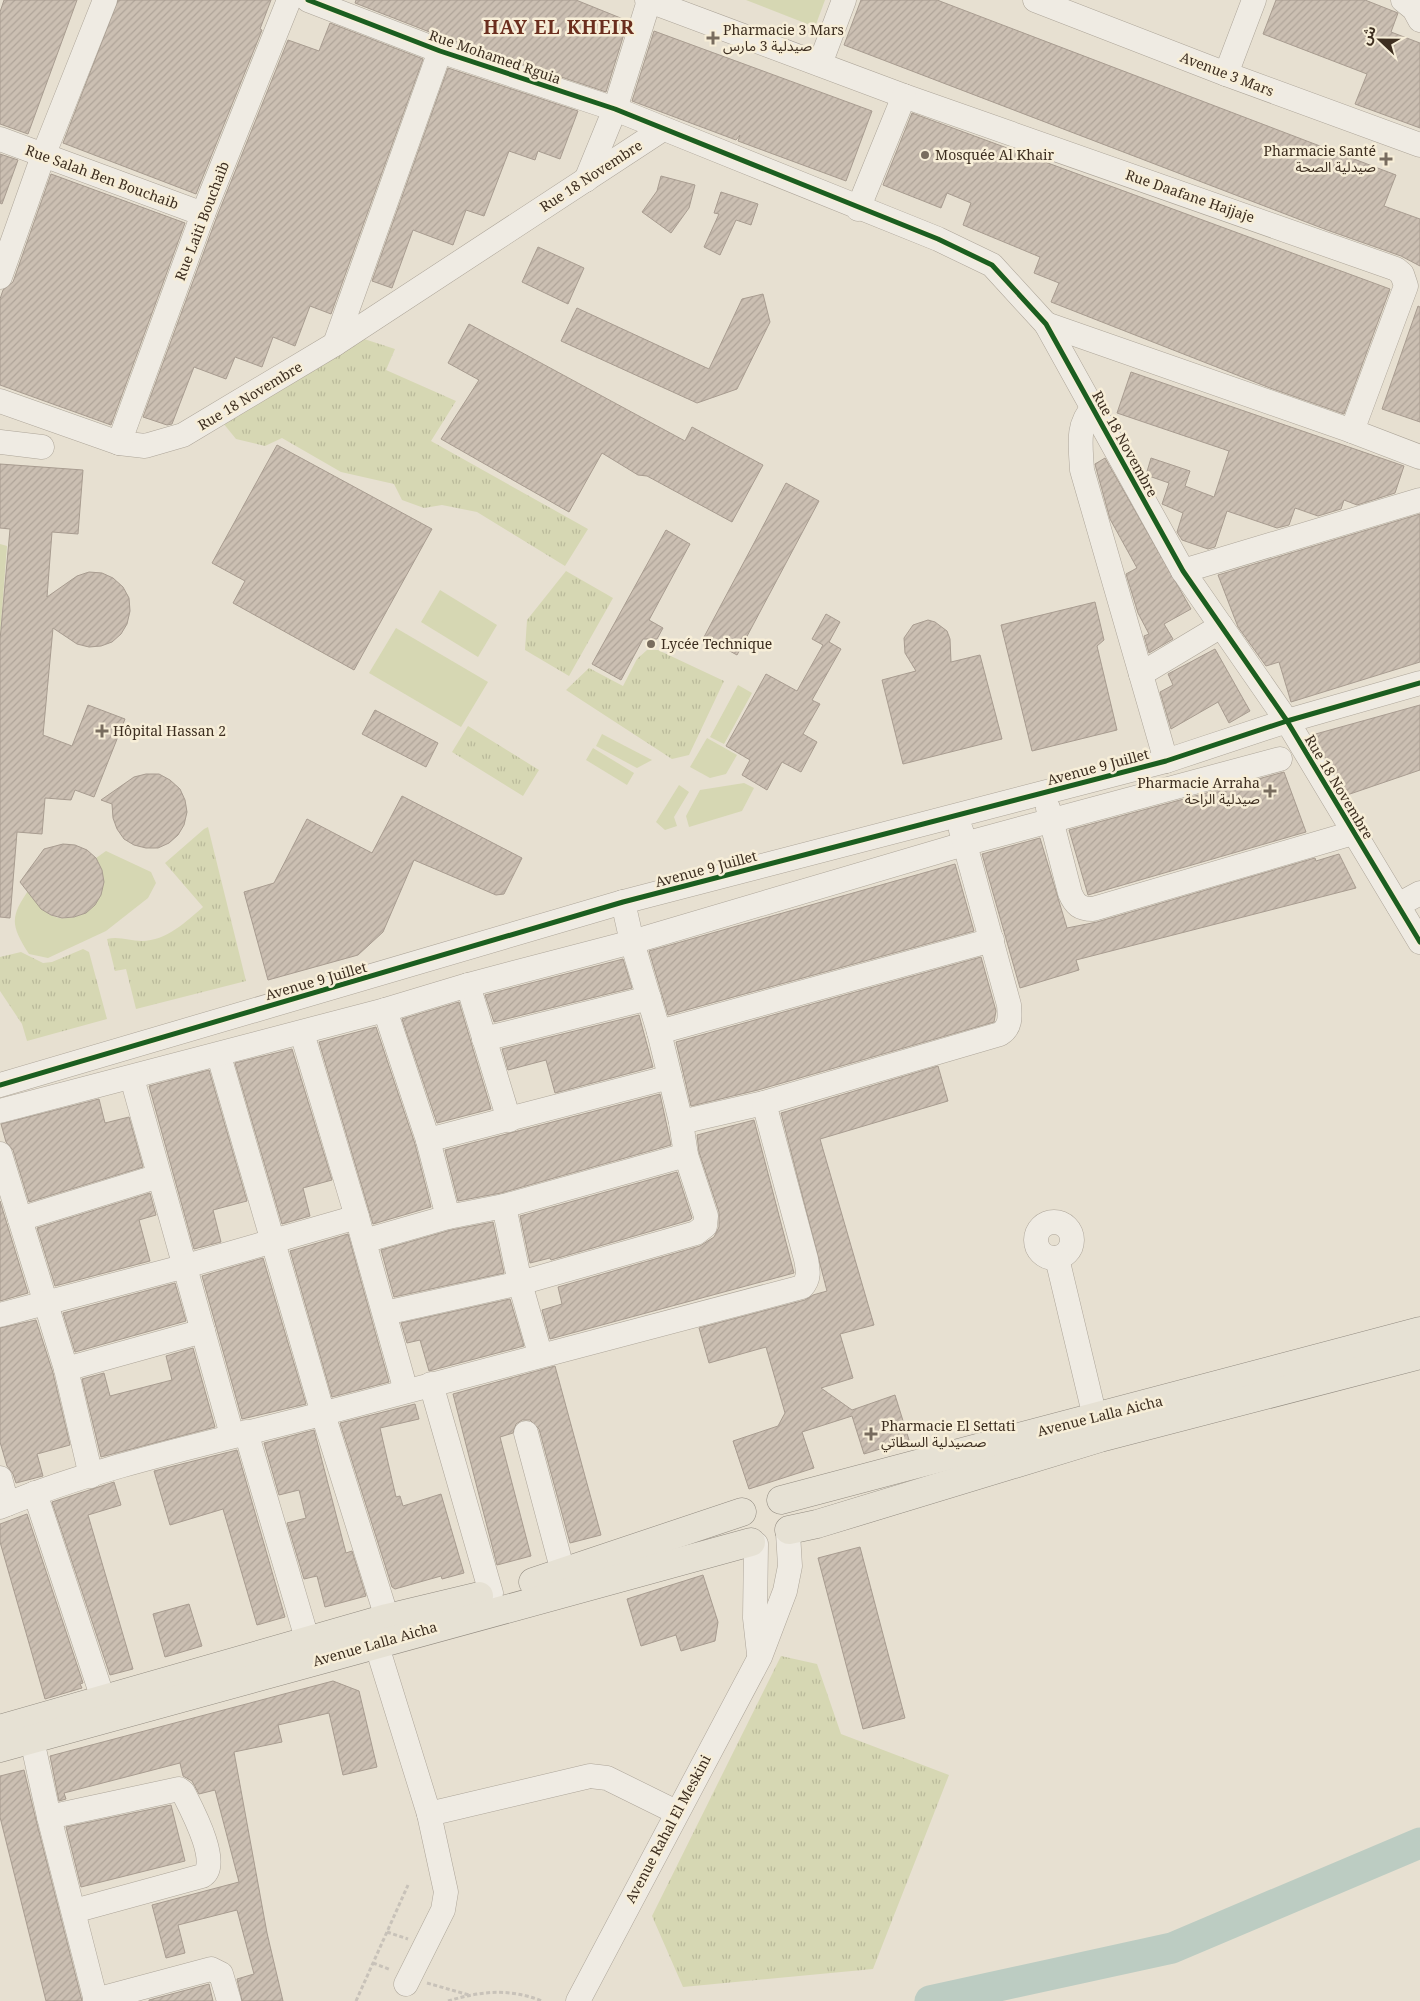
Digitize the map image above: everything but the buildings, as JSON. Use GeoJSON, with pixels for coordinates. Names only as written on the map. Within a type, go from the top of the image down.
{"type":"FeatureCollection","features":[{"type":"Feature","properties":{"kind":"main road","name":"Avenue Lalla Aicha"},"geometry":{"type":"LineString","coordinates":[[106,1708],[376,1643],[754,1543],[766,1546],[775,1544],[782,1540],[789,1531],[817,1524],[1097,1428],[1287,1368],[1420,1332]]}},
{"type":"Feature","properties":{"kind":"main road","name":"Avenue Lalla Aicha"},"geometry":{"type":"LineString","coordinates":[[0,1748],[30,1731],[308,1642],[387,1618],[491,1593],[563,1572],[742,1512],[746,1505],[759,1497],[774,1497],[781,1500],[1420,1355]]}},
{"type":"Feature","properties":{"kind":"main road"},"geometry":{"type":"LineString","coordinates":[[781,1500],[790,1514],[789,1531]]}},
{"type":"Feature","properties":{"kind":"main road"},"geometry":{"type":"LineString","coordinates":[[742,1512],[742,1528],[754,1543]]}},
{"type":"Feature","properties":{"kind":"main road","name":"Avenue Lalla Aicha"},"geometry":{"type":"LineString","coordinates":[[0,1729],[30,1731]]}},
{"type":"Feature","properties":{"kind":"street"},"geometry":{"type":"LineString","coordinates":[[0,277],[43,156],[105,0]]}},
{"type":"Feature","properties":{"kind":"street","name":"Rue Laiti Bouchaib"},"geometry":{"type":"LineString","coordinates":[[119,443],[203,214],[289,0]]}},
{"type":"Feature","properties":{"kind":"street"},"geometry":{"type":"LineString","coordinates":[[586,180],[616,110],[648,0]]}},
{"type":"Feature","properties":{"kind":"street","name":"Rue Daafane Hajjaje"},"geometry":{"type":"LineString","coordinates":[[648,0],[904,96],[1396,269],[1402,274],[1406,286],[1352,431]]}},
{"type":"Feature","properties":{"kind":"street"},"geometry":{"type":"LineString","coordinates":[[820,64],[844,0]]}},
{"type":"Feature","properties":{"kind":"street","name":"Avenue 3 Mars"},"geometry":{"type":"LineString","coordinates":[[1035,0],[1226,74],[1420,145]]}},
{"type":"Feature","properties":{"kind":"street"},"geometry":{"type":"LineString","coordinates":[[1226,74],[1254,0]]}},
{"type":"Feature","properties":{"kind":"street"},"geometry":{"type":"LineString","coordinates":[[1403,0],[1414,9],[1420,20]]}},
{"type":"Feature","properties":{"kind":"street","name":"Rue Mohamed Rguia"},"geometry":{"type":"LineString","coordinates":[[317,1],[440,51],[616,110],[663,129]]}},
{"type":"Feature","properties":{"kind":"street"},"geometry":{"type":"LineString","coordinates":[[334,344],[440,51]]}},
{"type":"Feature","properties":{"kind":"street"},"geometry":{"type":"LineString","coordinates":[[858,209],[904,96]]}},
{"type":"Feature","properties":{"kind":"street","name":"Rue 18 Novembre"},"geometry":{"type":"LineString","coordinates":[[0,401],[119,443],[145,446],[183,435],[334,344],[663,129],[858,209],[938,239],[992,265],[1046,324],[1183,570],[1287,721],[1420,942]]}},
{"type":"Feature","properties":{"kind":"street","name":"Rue Salah Ben Bouchaib"},"geometry":{"type":"LineString","coordinates":[[0,139],[203,214]]}},
{"type":"Feature","properties":{"kind":"street"},"geometry":{"type":"LineString","coordinates":[[1046,324],[1352,431],[1420,457]]}},
{"type":"Feature","properties":{"kind":"street"},"geometry":{"type":"LineString","coordinates":[[1093,408],[1082,423],[1082,470],[1166,761]]}},
{"type":"Feature","properties":{"kind":"street"},"geometry":{"type":"LineString","coordinates":[[0,442],[42,447]]}},
{"type":"Feature","properties":{"kind":"street"},"geometry":{"type":"LineString","coordinates":[[1183,570],[1420,500]]}},
{"type":"Feature","properties":{"kind":"street"},"geometry":{"type":"LineString","coordinates":[[1141,674],[1221,626]]}},
{"type":"Feature","properties":{"kind":"street","name":"Avenue 9 Juillet"},"geometry":{"type":"LineString","coordinates":[[0,1085],[623,902],[1166,761],[1287,721],[1420,683]]}},
{"type":"Feature","properties":{"kind":"street"},"geometry":{"type":"LineString","coordinates":[[0,1111],[219,1056],[468,985],[632,942],[964,844],[1280,759]]}},
{"type":"Feature","properties":{"kind":"street"},"geometry":{"type":"LineString","coordinates":[[1045,793],[1070,893],[1074,903],[1086,909],[1103,906],[1353,833]]}},
{"type":"Feature","properties":{"kind":"street"},"geometry":{"type":"LineString","coordinates":[[681,1122],[764,1103],[1000,1034],[1006,1030],[1010,1019],[1009,1005],[964,844],[958,816]]}},
{"type":"Feature","properties":{"kind":"street"},"geometry":{"type":"LineString","coordinates":[[1398,905],[1420,893]]}},
{"type":"Feature","properties":{"kind":"street"},"geometry":{"type":"LineString","coordinates":[[385,1313],[520,1282],[701,1231],[705,1226],[706,1216],[686,1155],[681,1122],[660,1032],[632,942],[623,902]]}},
{"type":"Feature","properties":{"kind":"street"},"geometry":{"type":"LineString","coordinates":[[660,1032],[992,940]]}},
{"type":"Feature","properties":{"kind":"street"},"geometry":{"type":"LineString","coordinates":[[468,985],[509,1120]]}},
{"type":"Feature","properties":{"kind":"street"},"geometry":{"type":"LineString","coordinates":[[484,1039],[649,998]]}},
{"type":"Feature","properties":{"kind":"street"},"geometry":{"type":"LineString","coordinates":[[385,1010],[428,1140],[448,1217]]}},
{"type":"Feature","properties":{"kind":"street"},"geometry":{"type":"LineString","coordinates":[[302,1033],[385,1313],[406,1391]]}},
{"type":"Feature","properties":{"kind":"street"},"geometry":{"type":"LineString","coordinates":[[219,1056],[323,1414],[387,1618]]}},
{"type":"Feature","properties":{"kind":"street"},"geometry":{"type":"LineString","coordinates":[[428,1140],[670,1077]]}},
{"type":"Feature","properties":{"kind":"street"},"geometry":{"type":"LineString","coordinates":[[132,1078],[203,1331],[308,1642]]}},
{"type":"Feature","properties":{"kind":"street"},"geometry":{"type":"LineString","coordinates":[[0,1478],[4,1506],[35,1493],[239,1434],[323,1414],[540,1354],[802,1287],[807,1281],[806,1259],[764,1103]]}},
{"type":"Feature","properties":{"kind":"street"},"geometry":{"type":"LineString","coordinates":[[0,1154],[66,1370],[91,1476]]}},
{"type":"Feature","properties":{"kind":"street"},"geometry":{"type":"LineString","coordinates":[[364,1241],[448,1217],[504,1206],[686,1155]]}},
{"type":"Feature","properties":{"kind":"street"},"geometry":{"type":"LineString","coordinates":[[20,1219],[159,1176]]}},
{"type":"Feature","properties":{"kind":"street"},"geometry":{"type":"LineString","coordinates":[[504,1206],[520,1282],[540,1354]]}},
{"type":"Feature","properties":{"kind":"street"},"geometry":{"type":"LineString","coordinates":[[0,1315],[186,1266],[357,1217]]}},
{"type":"Feature","properties":{"kind":"street"},"geometry":{"type":"LineString","coordinates":[[1058,1258],[1097,1428]]}},
{"type":"Feature","properties":{"kind":"street"},"geometry":{"type":"LineString","coordinates":[[66,1370],[203,1331]]}},
{"type":"Feature","properties":{"kind":"street"},"geometry":{"type":"LineString","coordinates":[[431,1384],[491,1593]]}},
{"type":"Feature","properties":{"kind":"street"},"geometry":{"type":"LineString","coordinates":[[526,1433],[563,1572]]}},
{"type":"Feature","properties":{"kind":"street"},"geometry":{"type":"LineString","coordinates":[[35,1493],[106,1708]]}},
{"type":"Feature","properties":{"kind":"street","name":"Avenue Rahal El Meskini"},"geometry":{"type":"LineString","coordinates":[[578,2001],[676,1812],[760,1657],[785,1591],[790,1566],[789,1531]]}},
{"type":"Feature","properties":{"kind":"street"},"geometry":{"type":"LineString","coordinates":[[754,1543],[755,1618],[760,1657]]}},
{"type":"Feature","properties":{"kind":"street"},"geometry":{"type":"LineString","coordinates":[[376,1643],[429,1814],[446,1892],[443,1910],[406,1984]]}},
{"type":"Feature","properties":{"kind":"street"},"geometry":{"type":"LineString","coordinates":[[30,1731],[49,1817],[96,2000],[211,1969],[221,1974],[229,2001]]}},
{"type":"Feature","properties":{"kind":"street"},"geometry":{"type":"LineString","coordinates":[[429,1814],[590,1776],[607,1778],[676,1812]]}},
{"type":"Feature","properties":{"kind":"street"},"geometry":{"type":"LineString","coordinates":[[49,1817],[178,1789],[183,1792],[209,1854],[210,1868],[208,1873],[202,1876],[74,1910]]}},
{"type":"Feature","properties":{"kind":"path"},"geometry":{"type":"LineString","coordinates":[[356,2001],[408,1885]]}},
{"type":"Feature","properties":{"kind":"path"},"geometry":{"type":"LineString","coordinates":[[448,2001],[469,1995],[496,1991],[525,1995],[542,2001]]}},
{"type":"Feature","properties":{"kind":"green space"},"geometry":{"type":"Polygon","coordinates":[[[746,0],[825,0],[815,27],[746,0]]]}},
{"type":"Feature","properties":{"kind":"green space"},"geometry":{"type":"Polygon","coordinates":[[[361,338],[395,349],[386,370],[456,401],[431,441],[588,529],[565,566],[477,512],[442,505],[424,508],[402,500],[394,484],[341,472],[282,438],[265,446],[236,439],[223,423],[361,338]]]}},
{"type":"Feature","properties":{"kind":"green space"},"geometry":{"type":"Polygon","coordinates":[[[0,544],[7,546],[0,636],[0,544]]]}},
{"type":"Feature","properties":{"kind":"green space"},"geometry":{"type":"Polygon","coordinates":[[[566,571],[613,598],[569,676],[525,650],[527,620],[566,571]]]}},
{"type":"Feature","properties":{"kind":"green space"},"geometry":{"type":"Polygon","coordinates":[[[440,590],[497,625],[478,657],[421,622],[440,590]]]}},
{"type":"Feature","properties":{"kind":"green space"},"geometry":{"type":"Polygon","coordinates":[[[396,628],[488,682],[461,727],[369,673],[396,628]]]}},
{"type":"Feature","properties":{"kind":"green space"},"geometry":{"type":"Polygon","coordinates":[[[647,650],[658,650],[724,681],[689,755],[672,759],[566,690],[589,668],[623,686],[637,659],[647,650]]]}},
{"type":"Feature","properties":{"kind":"green space"},"geometry":{"type":"Polygon","coordinates":[[[738,685],[752,693],[724,744],[710,737],[738,685]]]}},
{"type":"Feature","properties":{"kind":"green space"},"geometry":{"type":"Polygon","coordinates":[[[468,726],[539,770],[523,796],[452,752],[468,726]]]}},
{"type":"Feature","properties":{"kind":"green space"},"geometry":{"type":"Polygon","coordinates":[[[602,734],[652,760],[637,768],[596,746],[602,734]]]}},
{"type":"Feature","properties":{"kind":"green space"},"geometry":{"type":"Polygon","coordinates":[[[707,738],[737,755],[726,774],[710,778],[690,767],[707,738]]]}},
{"type":"Feature","properties":{"kind":"green space"},"geometry":{"type":"Polygon","coordinates":[[[593,748],[634,773],[627,785],[586,760],[593,748]]]}},
{"type":"Feature","properties":{"kind":"green space"},"geometry":{"type":"Polygon","coordinates":[[[744,783],[754,788],[742,811],[689,827],[686,816],[700,790],[744,783]]]}},
{"type":"Feature","properties":{"kind":"green space"},"geometry":{"type":"Polygon","coordinates":[[[679,785],[689,792],[674,817],[677,826],[665,830],[656,822],[679,785]]]}},
{"type":"Feature","properties":{"kind":"green space"},"geometry":{"type":"Polygon","coordinates":[[[208,827],[246,981],[136,1009],[126,969],[115,971],[107,939],[116,938],[142,941],[159,938],[176,929],[203,907],[165,863],[208,827]]]}},
{"type":"Feature","properties":{"kind":"green space"},"geometry":{"type":"Polygon","coordinates":[[[106,851],[151,872],[156,883],[148,898],[106,931],[48,958],[29,954],[18,935],[15,921],[19,906],[30,888],[40,905],[51,915],[58,918],[66,918],[86,913],[96,858],[106,851]]]}},
{"type":"Feature","properties":{"kind":"green space"},"geometry":{"type":"Polygon","coordinates":[[[83,949],[89,952],[107,1019],[27,1041],[22,1024],[0,991],[0,957],[21,952],[43,963],[52,962],[83,949]]]}},
{"type":"Feature","properties":{"kind":"green space"},"geometry":{"type":"Polygon","coordinates":[[[781,1656],[817,1664],[841,1734],[949,1775],[873,1969],[683,1987],[652,1916],[781,1656]]]}},
{"type":"Feature","properties":{"kind":"waterway"},"geometry":{"type":"LineString","coordinates":[[930,2001],[1172,1948],[1420,1843]]}},
{"type":"Feature","properties":{"kind":"cycle path"},"geometry":{"type":"LineString","coordinates":[[308,0],[440,51],[615,109],[938,239],[992,265],[1046,324],[1183,571],[1287,721],[1420,942]]}},
{"type":"Feature","properties":{"kind":"cycle path"},"geometry":{"type":"LineString","coordinates":[[0,1085],[623,902],[1166,761],[1287,721],[1420,683]]}},
{"type":"Feature","properties":{"kind":"place","name":"Pharmacie 3 Mars صيدلية 3 مارس"},"geometry":{"type":"Point","coordinates":[713,38]}},
{"type":"Feature","properties":{"kind":"place","name":"Mosquée Al Khair"},"geometry":{"type":"Point","coordinates":[925,155]}},
{"type":"Feature","properties":{"kind":"place","name":"Pharmacie Santé صيدلية الصحة"},"geometry":{"type":"Point","coordinates":[1386,159]}},
{"type":"Feature","properties":{"kind":"place","name":"Lycée Technique"},"geometry":{"type":"Point","coordinates":[651,644]}},
{"type":"Feature","properties":{"kind":"place","name":"Hôpital Hassan 2"},"geometry":{"type":"Point","coordinates":[102,731]}},
{"type":"Feature","properties":{"kind":"place","name":"Pharmacie Arraha صيدلية الراحة"},"geometry":{"type":"Point","coordinates":[1270,791]}},
{"type":"Feature","properties":{"kind":"place","name":"Pharmacie El Settati صصيدلية السطاتي"},"geometry":{"type":"Point","coordinates":[871,1434]}},
{"type":"Feature","properties":{"kind":"district","name":"HAY EL KHEIR"},"geometry":{"type":"Point","coordinates":[559,27]}}]}
